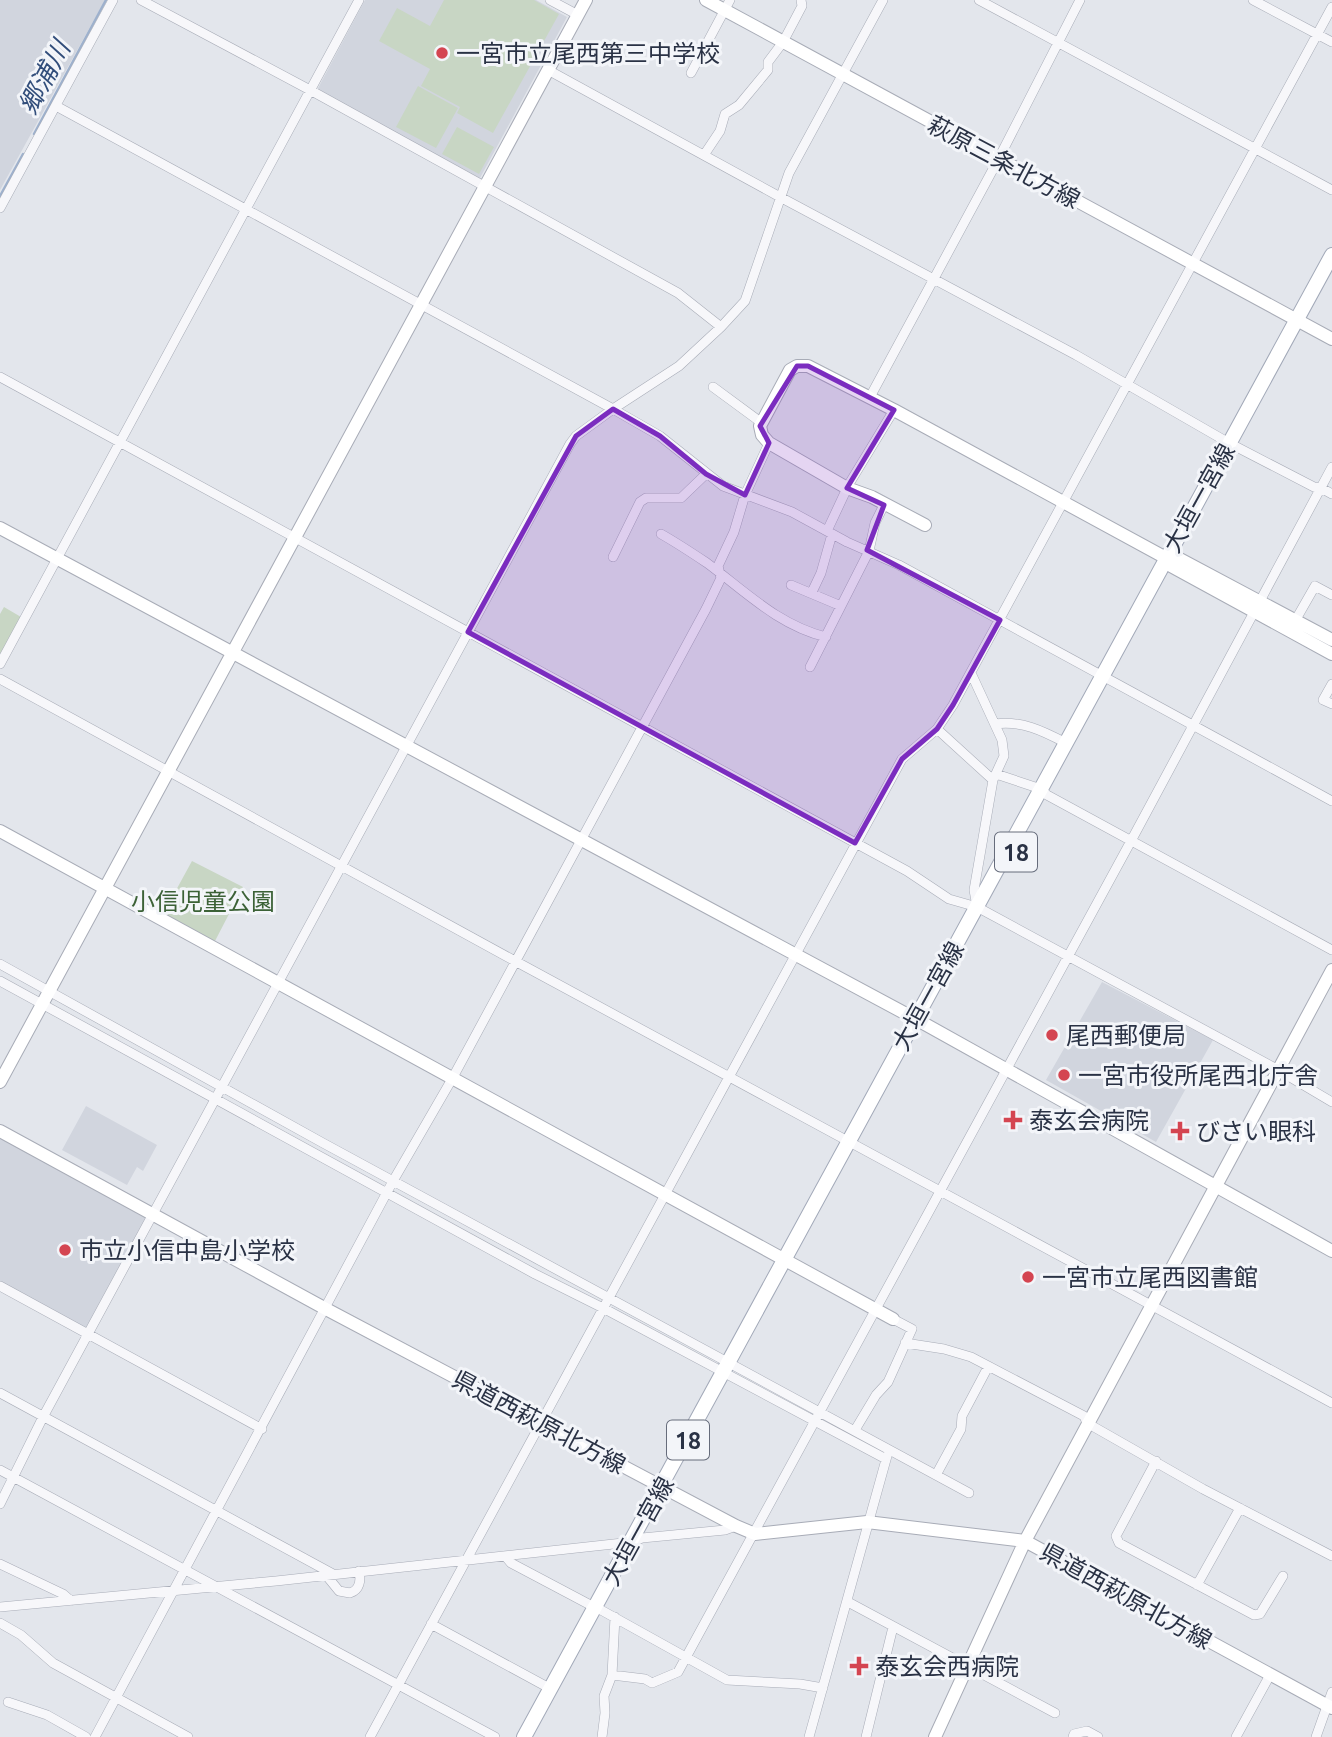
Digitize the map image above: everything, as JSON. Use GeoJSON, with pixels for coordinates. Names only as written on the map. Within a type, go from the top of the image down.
{"type":"FeatureCollection","features":[{"type":"Feature","properties":{"kind":"main road","name":"大垣一宮線"},"geometry":{"type":"LineString","coordinates":[[524,1737],[666,1488],[1171,561],[1332,255]]}},
{"type":"Feature","properties":{"kind":"main road","name":"大垣一宮線"},"geometry":{"type":"LineString","coordinates":[[1299,322],[1332,270]]}},
{"type":"Feature","properties":{"kind":"main road","name":"大垣一宮線"},"geometry":{"type":"LineString","coordinates":[[1044,792],[1066,743],[1106,677]]}},
{"type":"Feature","properties":{"kind":"main road","name":"大垣一宮線"},"geometry":{"type":"LineString","coordinates":[[531,1737],[598,1609]]}},
{"type":"Feature","properties":{"kind":"street"},"geometry":{"type":"LineString","coordinates":[[0,208],[113,0]]}},
{"type":"Feature","properties":{"kind":"street"},"geometry":{"type":"LineString","coordinates":[[141,0],[678,293],[721,327]]}},
{"type":"Feature","properties":{"kind":"street"},"geometry":{"type":"LineString","coordinates":[[0,664],[359,0]]}},
{"type":"Feature","properties":{"kind":"street"},"geometry":{"type":"LineString","coordinates":[[550,0],[578,15]]}},
{"type":"Feature","properties":{"kind":"street"},"geometry":{"type":"LineString","coordinates":[[0,1082],[586,0]]}},
{"type":"Feature","properties":{"kind":"street","name":"萩原三条北方線"},"geometry":{"type":"LineString","coordinates":[[706,0],[727,5],[783,43],[1332,339]]}},
{"type":"Feature","properties":{"kind":"street"},"geometry":{"type":"LineString","coordinates":[[704,155],[720,131],[725,114],[740,105],[768,70],[768,62],[783,43],[802,6],[801,0]]}},
{"type":"Feature","properties":{"kind":"street"},"geometry":{"type":"LineString","coordinates":[[0,1504],[43,1417],[570,444],[576,436],[679,366],[745,301],[789,173],[883,0]]}},
{"type":"Feature","properties":{"kind":"street"},"geometry":{"type":"LineString","coordinates":[[979,0],[1332,191]]}},
{"type":"Feature","properties":{"kind":"street"},"geometry":{"type":"LineString","coordinates":[[870,397],[998,160],[1080,0]]}},
{"type":"Feature","properties":{"kind":"street"},"geometry":{"type":"LineString","coordinates":[[1253,0],[1332,42]]}},
{"type":"Feature","properties":{"kind":"street"},"geometry":{"type":"LineString","coordinates":[[691,74],[727,5]]}},
{"type":"Feature","properties":{"kind":"street"},"geometry":{"type":"LineString","coordinates":[[370,1737],[855,843],[902,759],[937,729],[971,673],[1332,7]]}},
{"type":"Feature","properties":{"kind":"street"},"geometry":{"type":"LineString","coordinates":[[548,70],[1076,355],[1233,444],[1332,494]]}},
{"type":"Feature","properties":{"kind":"street"},"geometry":{"type":"LineString","coordinates":[[57,106],[614,409],[660,436],[723,486],[792,512],[869,551],[1194,724],[1332,801]]}},
{"type":"Feature","properties":{"kind":"street"},"geometry":{"type":"LineString","coordinates":[[925,525],[872,497],[847,488],[769,443],[762,435],[761,423],[790,370],[797,366],[808,366],[870,397],[1063,504],[1256,606],[1332,654]]}},
{"type":"Feature","properties":{"kind":"street"},"geometry":{"type":"LineString","coordinates":[[0,377],[642,725],[907,871],[949,899],[980,909],[1332,1101]]}},
{"type":"Feature","properties":{"kind":"street"},"geometry":{"type":"LineString","coordinates":[[713,387],[761,423]]}},
{"type":"Feature","properties":{"kind":"street"},"geometry":{"type":"LineString","coordinates":[[812,592],[821,573],[830,533],[847,488],[894,410]]}},
{"type":"Feature","properties":{"kind":"street"},"geometry":{"type":"LineString","coordinates":[[95,1737],[393,1181],[452,1079],[706,608],[721,578],[718,566],[734,532],[745,495],[769,443]]}},
{"type":"Feature","properties":{"kind":"street"},"geometry":{"type":"LineString","coordinates":[[612,1675],[645,1679],[652,1683],[678,1672],[687,1657],[1332,467]]}},
{"type":"Feature","properties":{"kind":"street"},"geometry":{"type":"LineString","coordinates":[[613,557],[640,502],[646,498],[681,498],[706,474]]}},
{"type":"Feature","properties":{"kind":"street"},"geometry":{"type":"LineString","coordinates":[[810,667],[869,551],[875,523],[884,505]]}},
{"type":"Feature","properties":{"kind":"street"},"geometry":{"type":"LineString","coordinates":[[0,528],[920,1021],[1332,1251]]}},
{"type":"Feature","properties":{"kind":"street"},"geometry":{"type":"LineString","coordinates":[[661,534],[719,573],[768,611],[789,624],[826,638]]}},
{"type":"Feature","properties":{"kind":"street"},"geometry":{"type":"LineString","coordinates":[[791,585],[841,606]]}},
{"type":"Feature","properties":{"kind":"street"},"geometry":{"type":"LineString","coordinates":[[1295,621],[1315,586],[1332,596]]}},
{"type":"Feature","properties":{"kind":"street"},"geometry":{"type":"LineString","coordinates":[[1256,606],[1295,621],[1332,640]]}},
{"type":"Feature","properties":{"kind":"street"},"geometry":{"type":"LineString","coordinates":[[971,673],[1002,740],[1004,756],[994,777],[974,890],[980,909]]}},
{"type":"Feature","properties":{"kind":"street"},"geometry":{"type":"LineString","coordinates":[[0,679],[1332,1404]]}},
{"type":"Feature","properties":{"kind":"street"},"geometry":{"type":"LineString","coordinates":[[1332,684],[1323,700],[1332,704]]}},
{"type":"Feature","properties":{"kind":"street"},"geometry":{"type":"LineString","coordinates":[[995,724],[1023,724],[1066,743]]}},
{"type":"Feature","properties":{"kind":"street"},"geometry":{"type":"LineString","coordinates":[[937,729],[994,777],[1044,792],[1332,950]]}},
{"type":"Feature","properties":{"kind":"street"},"geometry":{"type":"LineString","coordinates":[[0,831],[912,1329],[888,1382],[876,1395],[855,1430]]}},
{"type":"Feature","properties":{"kind":"street"},"geometry":{"type":"LineString","coordinates":[[0,964],[608,1298],[816,1422],[886,1459]]}},
{"type":"Feature","properties":{"kind":"street"},"geometry":{"type":"LineString","coordinates":[[935,1737],[1025,1541],[1332,970]]}},
{"type":"Feature","properties":{"kind":"street"},"geometry":{"type":"LineString","coordinates":[[0,981],[535,1274],[821,1412],[970,1493]]}},
{"type":"Feature","properties":{"kind":"street","name":"県道西萩原北方線"},"geometry":{"type":"LineString","coordinates":[[0,1131],[736,1526],[755,1534],[870,1522],[1025,1541],[1329,1706]]}},
{"type":"Feature","properties":{"kind":"street"},"geometry":{"type":"LineString","coordinates":[[0,1286],[262,1429]]}},
{"type":"Feature","properties":{"kind":"street"},"geometry":{"type":"LineString","coordinates":[[905,1343],[960,1353],[1084,1416],[1087,1423],[1332,1556]]}},
{"type":"Feature","properties":{"kind":"street"},"geometry":{"type":"LineString","coordinates":[[936,1475],[961,1429],[962,1416],[988,1367]]}},
{"type":"Feature","properties":{"kind":"street"},"geometry":{"type":"LineString","coordinates":[[0,1407],[3,1395],[329,1575],[339,1591],[355,1592],[360,1581],[359,1571]]}},
{"type":"Feature","properties":{"kind":"street"},"geometry":{"type":"LineString","coordinates":[[811,1737],[889,1449]]}},
{"type":"Feature","properties":{"kind":"street"},"geometry":{"type":"LineString","coordinates":[[1156,1461],[1115,1536],[1119,1543],[1254,1615],[1260,1614],[1283,1576]]}},
{"type":"Feature","properties":{"kind":"street"},"geometry":{"type":"LineString","coordinates":[[0,1470],[495,1737]]}},
{"type":"Feature","properties":{"kind":"street"},"geometry":{"type":"LineString","coordinates":[[1197,1585],[1240,1508]]}},
{"type":"Feature","properties":{"kind":"street"},"geometry":{"type":"LineString","coordinates":[[0,1607],[506,1557],[725,1530],[736,1526]]}},
{"type":"Feature","properties":{"kind":"street"},"geometry":{"type":"LineString","coordinates":[[506,1557],[511,1563],[727,1680],[823,1688]]}},
{"type":"Feature","properties":{"kind":"street"},"geometry":{"type":"LineString","coordinates":[[0,1564],[63,1594],[71,1601]]}},
{"type":"Feature","properties":{"kind":"street"},"geometry":{"type":"LineString","coordinates":[[848,1602],[1055,1713]]}},
{"type":"Feature","properties":{"kind":"street"},"geometry":{"type":"LineString","coordinates":[[603,1737],[606,1713],[604,1696],[612,1675],[615,1617]]}},
{"type":"Feature","properties":{"kind":"street"},"geometry":{"type":"LineString","coordinates":[[0,1623],[21,1635],[54,1663],[188,1737]]}},
{"type":"Feature","properties":{"kind":"street"},"geometry":{"type":"LineString","coordinates":[[431,1624],[551,1689]]}},
{"type":"Feature","properties":{"kind":"street"},"geometry":{"type":"LineString","coordinates":[[866,1737],[893,1627]]}},
{"type":"Feature","properties":{"kind":"street"},"geometry":{"type":"LineString","coordinates":[[1237,1737],[1270,1675]]}},
{"type":"Feature","properties":{"kind":"street"},"geometry":{"type":"LineString","coordinates":[[1316,1737],[1332,1692]]}},
{"type":"Feature","properties":{"kind":"street"},"geometry":{"type":"LineString","coordinates":[[8,1702],[47,1715],[86,1737]]}},
{"type":"Feature","properties":{"kind":"street"},"geometry":{"type":"LineString","coordinates":[[1073,1737],[1074,1734],[1087,1731],[1098,1737]]}},
{"type":"Feature","properties":{"kind":"highlighted area"},"geometry":{"type":"Polygon","coordinates":[[[797,366],[808,366],[894,410],[847,488],[884,505],[867,550],[1000,620],[953,705],[937,729],[902,759],[855,843],[468,632],[576,436],[613,409],[660,436],[706,474],[745,495],[769,443],[760,426],[797,366]]]}},
{"type":"Feature","properties":{"kind":"shaded area"},"geometry":{"type":"Polygon","coordinates":[[[0,0],[105,0],[0,190],[0,0]]]}},
{"type":"Feature","properties":{"kind":"shaded area","name":"一宮市立尾西第三中学校"},"geometry":{"type":"Polygon","coordinates":[[[365,0],[536,0],[567,17],[480,178],[317,90],[365,0]]]}},
{"type":"Feature","properties":{"kind":"shaded area"},"geometry":{"type":"Polygon","coordinates":[[[1102,982],[1213,1040],[1156,1142],[1046,1080],[1102,982]]]}},
{"type":"Feature","properties":{"kind":"shaded area"},"geometry":{"type":"Polygon","coordinates":[[[86,1106],[157,1145],[143,1171],[137,1167],[127,1185],[62,1150],[86,1106]]]}},
{"type":"Feature","properties":{"kind":"shaded area","name":"市立小信中島小学校"},"geometry":{"type":"Polygon","coordinates":[[[0,1138],[146,1218],[87,1329],[0,1281],[0,1138]]]}},
{"type":"Feature","properties":{"kind":"green space"},"geometry":{"type":"Polygon","coordinates":[[[444,0],[534,0],[559,14],[493,133],[457,113],[460,107],[421,86],[430,69],[379,41],[397,8],[430,26],[444,0]]]}},
{"type":"Feature","properties":{"kind":"green space"},"geometry":{"type":"Polygon","coordinates":[[[418,86],[458,108],[436,148],[396,127],[418,86]]]}},
{"type":"Feature","properties":{"kind":"green space"},"geometry":{"type":"Polygon","coordinates":[[[457,127],[494,147],[479,174],[442,154],[457,127]]]}},
{"type":"Feature","properties":{"kind":"green space"},"geometry":{"type":"Polygon","coordinates":[[[4,607],[21,617],[0,655],[0,614],[4,607]]]}},
{"type":"Feature","properties":{"kind":"green space","name":"小信児童公園"},"geometry":{"type":"Polygon","coordinates":[[[192,861],[243,887],[215,941],[163,914],[192,861]]]}},
{"type":"Feature","properties":{"kind":"waterway","name":"郷浦川"},"geometry":{"type":"LineString","coordinates":[[34,134],[106,0]]}},
{"type":"Feature","properties":{"kind":"waterway","name":"郷浦川"},"geometry":{"type":"LineString","coordinates":[[0,196],[23,154]]}},
{"type":"Feature","properties":{"kind":"place","name":"一宮市立尾西第三中学校"},"geometry":{"type":"Point","coordinates":[442,53]}},
{"type":"Feature","properties":{"kind":"place","name":"尾西郵便局"},"geometry":{"type":"Point","coordinates":[1052,1035]}},
{"type":"Feature","properties":{"kind":"place","name":"一宮市役所尾西北庁舎"},"geometry":{"type":"Point","coordinates":[1064,1075]}},
{"type":"Feature","properties":{"kind":"place","name":"泰玄会病院"},"geometry":{"type":"Point","coordinates":[1013,1120]}},
{"type":"Feature","properties":{"kind":"place","name":"びさい眼科"},"geometry":{"type":"Point","coordinates":[1180,1131]}},
{"type":"Feature","properties":{"kind":"place","name":"市立小信中島小学校"},"geometry":{"type":"Point","coordinates":[65,1250]}},
{"type":"Feature","properties":{"kind":"place","name":"一宮市立尾西図書館"},"geometry":{"type":"Point","coordinates":[1028,1277]}},
{"type":"Feature","properties":{"kind":"place","name":"泰玄会西病院"},"geometry":{"type":"Point","coordinates":[859,1666]}}]}
